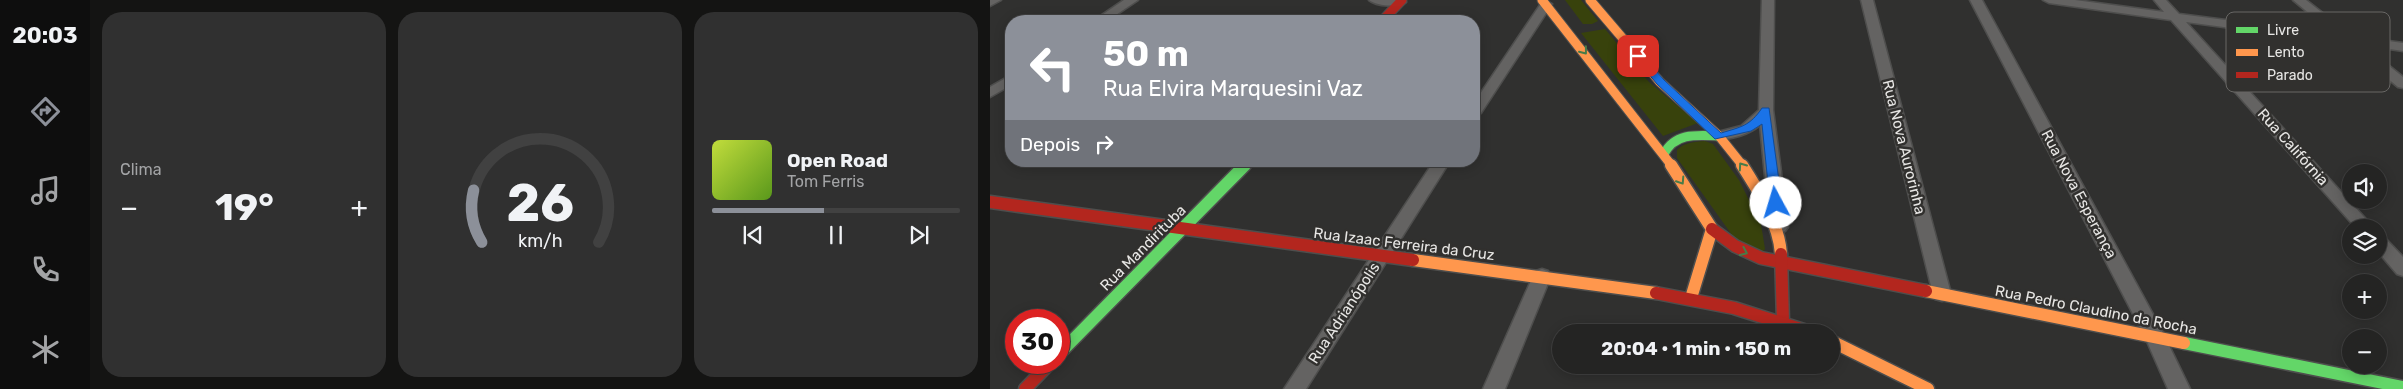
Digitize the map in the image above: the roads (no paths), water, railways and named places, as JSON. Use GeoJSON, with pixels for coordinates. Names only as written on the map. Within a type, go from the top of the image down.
{"type":"FeatureCollection","features":[{"type":"Feature","properties":{"kind":"main road"},"geometry":{"type":"LineString","coordinates":[[1590,0],[1660,82],[1719,136],[1740,162],[1756,187],[1780,240],[1783,262],[1783,321]]}},
{"type":"Feature","properties":{"kind":"main road"},"geometry":{"type":"LineString","coordinates":[[1388,15],[1401,1]]}},
{"type":"Feature","properties":{"kind":"main road","name":"Rua Pedro Claudino da Rocha"},"geometry":{"type":"LineString","coordinates":[[1544,2],[1664,154],[1712,229],[1725,241],[1741,251],[1761,258],[2403,387]]}},
{"type":"Feature","properties":{"kind":"main road"},"geometry":{"type":"LineString","coordinates":[[1596,26],[1605,17]]}},
{"type":"Feature","properties":{"kind":"main road"},"geometry":{"type":"LineString","coordinates":[[1564,25],[1583,29]]}},
{"type":"Feature","properties":{"kind":"main road"},"geometry":{"type":"LineString","coordinates":[[1664,154],[1665,148],[1677,138],[1686,136],[1719,136]]}},
{"type":"Feature","properties":{"kind":"main road","name":"Rua Mandirituba"},"geometry":{"type":"LineString","coordinates":[[1070,343],[1243,167]]}},
{"type":"Feature","properties":{"kind":"main road","name":"Rua Izaac Ferreira da Cruz"},"geometry":{"type":"LineString","coordinates":[[990,202],[1380,257],[1542,276],[1691,298],[1790,324]]}},
{"type":"Feature","properties":{"kind":"main road"},"geometry":{"type":"LineString","coordinates":[[1691,298],[1712,229]]}},
{"type":"Feature","properties":{"kind":"main road"},"geometry":{"type":"LineString","coordinates":[[1840,345],[1928,389]]}},
{"type":"Feature","properties":{"kind":"main road"},"geometry":{"type":"LineString","coordinates":[[1025,389],[1039,374]]}},
{"type":"Feature","properties":{"kind":"street"},"geometry":{"type":"LineString","coordinates":[[990,3],[995,0]]}},
{"type":"Feature","properties":{"kind":"street"},"geometry":{"type":"LineString","coordinates":[[1108,15],[1132,0]]}},
{"type":"Feature","properties":{"kind":"street"},"geometry":{"type":"LineString","coordinates":[[1375,0],[1401,1]]}},
{"type":"Feature","properties":{"kind":"street"},"geometry":{"type":"LineString","coordinates":[[1768,0],[1766,110],[1780,240]]}},
{"type":"Feature","properties":{"kind":"street","name":"Rua Nova Aurorinha"},"geometry":{"type":"LineString","coordinates":[[1866,0],[1942,294]]}},
{"type":"Feature","properties":{"kind":"street","name":"Rua Nova Esperança"},"geometry":{"type":"LineString","coordinates":[[1976,0],[2155,337],[2179,389]]}},
{"type":"Feature","properties":{"kind":"street"},"geometry":{"type":"LineString","coordinates":[[2049,0],[2226,23]]}},
{"type":"Feature","properties":{"kind":"street","name":"Rua Califórnia"},"geometry":{"type":"LineString","coordinates":[[2160,0],[2226,73]]}},
{"type":"Feature","properties":{"kind":"street"},"geometry":{"type":"LineString","coordinates":[[2299,0],[2314,12]]}},
{"type":"Feature","properties":{"kind":"street"},"geometry":{"type":"LineString","coordinates":[[1480,104],[1532,25],[1544,2]]}},
{"type":"Feature","properties":{"kind":"street"},"geometry":{"type":"LineString","coordinates":[[1532,25],[1545,22],[1564,25]]}},
{"type":"Feature","properties":{"kind":"street"},"geometry":{"type":"LineString","coordinates":[[2390,45],[2403,47]]}},
{"type":"Feature","properties":{"kind":"street"},"geometry":{"type":"LineString","coordinates":[[2390,73],[2403,84]]}},
{"type":"Feature","properties":{"kind":"street"},"geometry":{"type":"LineString","coordinates":[[990,93],[1005,83]]}},
{"type":"Feature","properties":{"kind":"street","name":"Rua Califórnia"},"geometry":{"type":"LineString","coordinates":[[2243,92],[2358,219]]}},
{"type":"Feature","properties":{"kind":"street"},"geometry":{"type":"LineString","coordinates":[[1719,136],[1748,128],[1758,123],[1766,110]]}},
{"type":"Feature","properties":{"kind":"street","name":"Rua Adrianópolis"},"geometry":{"type":"LineString","coordinates":[[1295,389],[1438,167]]}},
{"type":"Feature","properties":{"kind":"street"},"geometry":{"type":"LineString","coordinates":[[2387,251],[2403,269]]}},
{"type":"Feature","properties":{"kind":"street"},"geometry":{"type":"LineString","coordinates":[[1494,389],[1542,276]]}}]}
